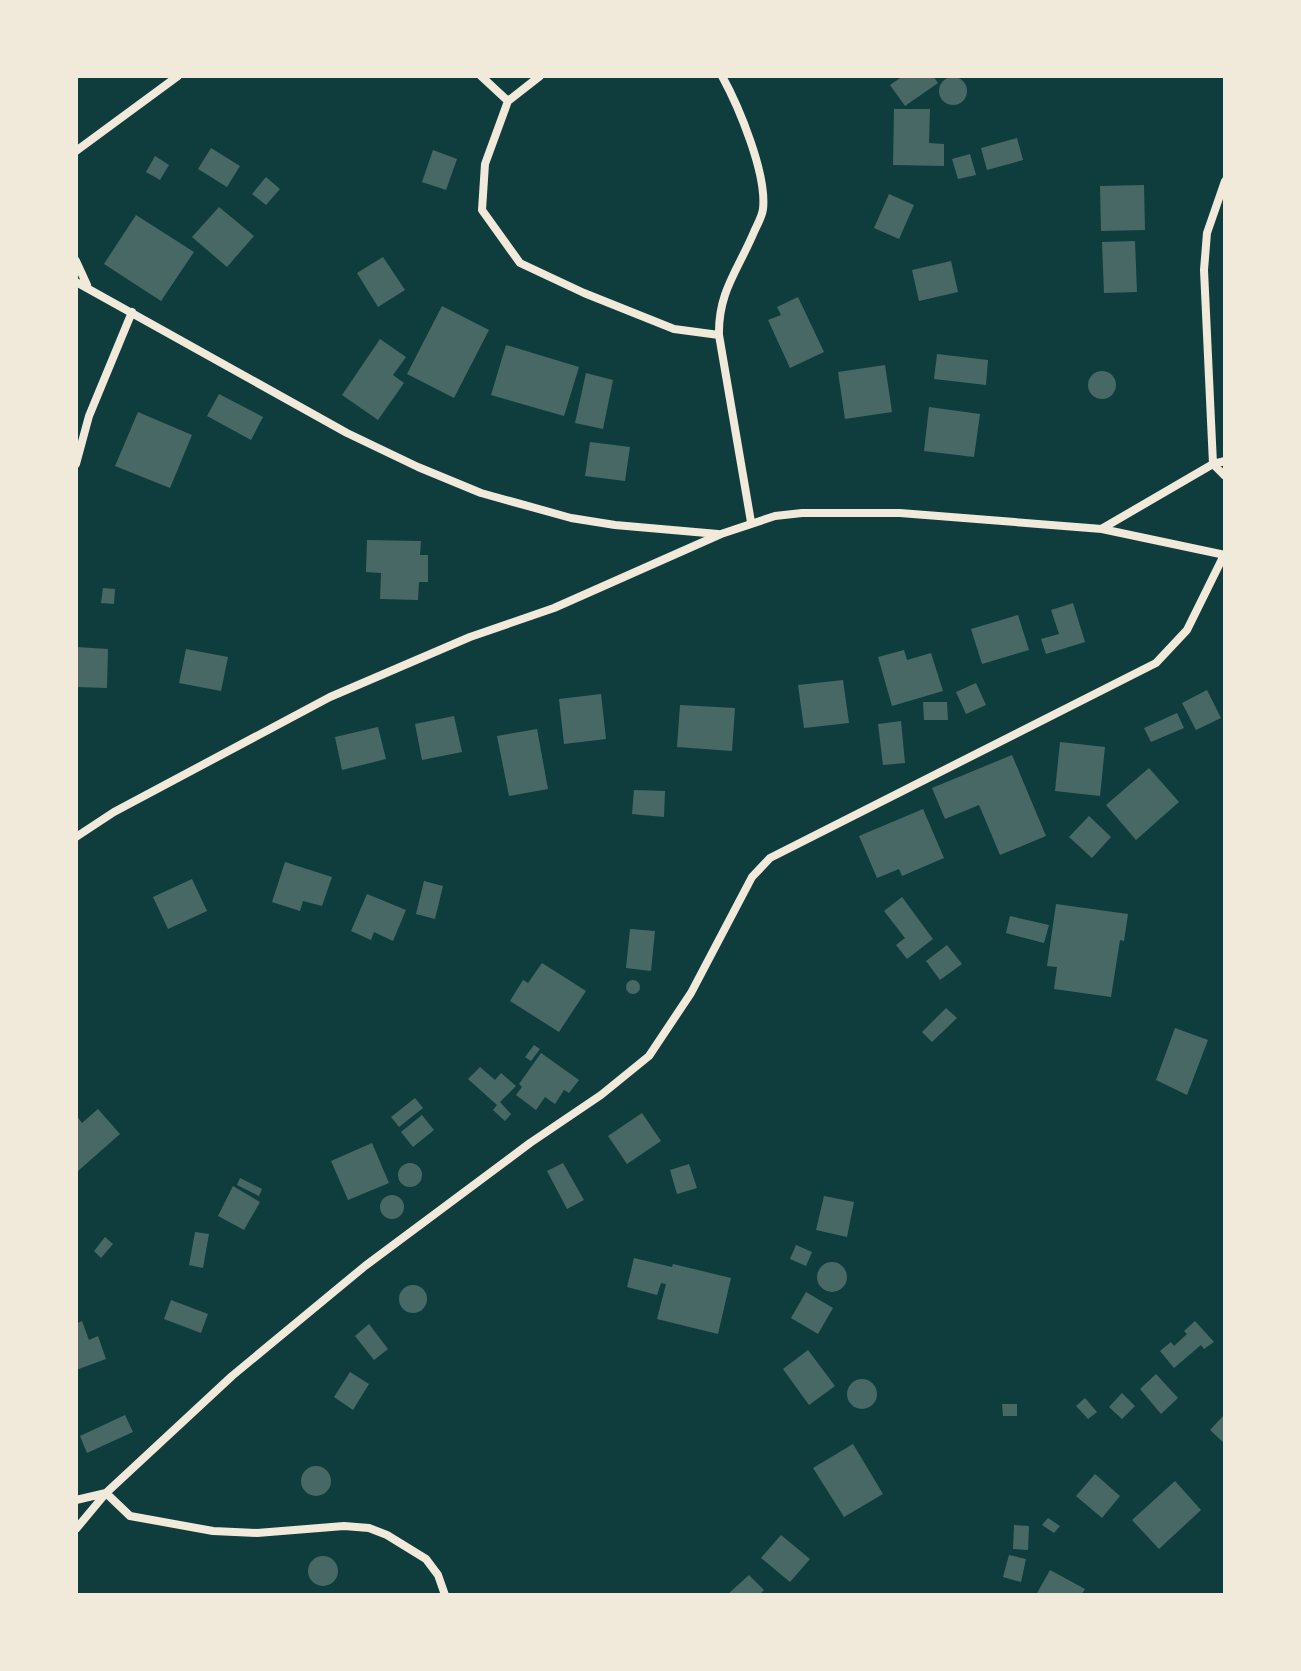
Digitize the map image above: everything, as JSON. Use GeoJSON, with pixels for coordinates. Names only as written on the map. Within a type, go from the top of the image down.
{"type":"FeatureCollection","features":[{"type":"Feature","properties":{"kind":"street"},"geometry":{"type":"LineString","coordinates":[[76,151],[178,76]]}},
{"type":"Feature","properties":{"kind":"street"},"geometry":{"type":"LineString","coordinates":[[481,76],[508,101]]}},
{"type":"Feature","properties":{"kind":"street"},"geometry":{"type":"LineString","coordinates":[[540,76],[508,101],[485,164],[482,210],[520,263],[674,329],[719,335]]}},
{"type":"Feature","properties":{"kind":"street"},"geometry":{"type":"LineString","coordinates":[[722,76],[739,106],[761,181],[763,211],[743,259],[723,294],[719,314],[719,335],[751,522]]}},
{"type":"Feature","properties":{"kind":"street"},"geometry":{"type":"LineString","coordinates":[[1225,181],[1207,233],[1204,270],[1213,464],[1225,476]]}},
{"type":"Feature","properties":{"kind":"street"},"geometry":{"type":"LineString","coordinates":[[76,261],[87,285]]}},
{"type":"Feature","properties":{"kind":"street"},"geometry":{"type":"LineString","coordinates":[[76,282],[87,285],[347,433],[481,493],[571,518],[721,534]]}},
{"type":"Feature","properties":{"kind":"street"},"geometry":{"type":"LineString","coordinates":[[76,464],[89,416],[132,312]]}},
{"type":"Feature","properties":{"kind":"street"},"geometry":{"type":"LineString","coordinates":[[1102,529],[1213,464],[1225,461]]}},
{"type":"Feature","properties":{"kind":"street"},"geometry":{"type":"LineString","coordinates":[[76,837],[114,812],[330,697],[470,637],[554,608],[751,522],[802,513],[900,513],[1102,529],[1224,555],[1187,630],[1156,663],[770,858],[752,877],[691,993],[649,1056],[601,1095],[530,1143],[365,1266],[232,1376],[106,1493],[76,1529]]}},
{"type":"Feature","properties":{"kind":"street"},"geometry":{"type":"LineString","coordinates":[[76,1500],[106,1493]]}},
{"type":"Feature","properties":{"kind":"street"},"geometry":{"type":"LineString","coordinates":[[106,1493],[130,1516],[213,1531],[257,1533],[344,1526],[369,1528],[387,1535],[426,1559],[438,1575],[445,1595]]}},
{"type":"Feature","properties":{"kind":"building"},"geometry":{"type":"Polygon","coordinates":[[[903,76],[933,76],[938,83],[905,106],[890,85],[903,76]]]}},
{"type":"Feature","properties":{"kind":"building"},"geometry":{"type":"Polygon","coordinates":[[[953,77],[963,81],[967,91],[963,101],[953,105],[943,101],[939,91],[943,81],[953,77]]]}},
{"type":"Feature","properties":{"kind":"building"},"geometry":{"type":"Polygon","coordinates":[[[894,109],[930,109],[929,143],[944,144],[944,166],[893,165],[894,109]]]}},
{"type":"Feature","properties":{"kind":"building"},"geometry":{"type":"Polygon","coordinates":[[[1017,138],[1023,160],[987,170],[981,148],[1017,138]]]}},
{"type":"Feature","properties":{"kind":"building"},"geometry":{"type":"Polygon","coordinates":[[[211,148],[240,166],[227,187],[198,169],[211,148]]]}},
{"type":"Feature","properties":{"kind":"building"},"geometry":{"type":"Polygon","coordinates":[[[433,150],[457,159],[446,190],[422,182],[433,150]]]}},
{"type":"Feature","properties":{"kind":"building"},"geometry":{"type":"Polygon","coordinates":[[[970,154],[976,175],[958,179],[952,159],[970,154]]]}},
{"type":"Feature","properties":{"kind":"building"},"geometry":{"type":"Polygon","coordinates":[[[155,156],[169,165],[160,180],[146,172],[155,156]]]}},
{"type":"Feature","properties":{"kind":"building"},"geometry":{"type":"Polygon","coordinates":[[[266,177],[280,189],[266,205],[252,194],[266,177]]]}},
{"type":"Feature","properties":{"kind":"building"},"geometry":{"type":"Polygon","coordinates":[[[1144,185],[1145,230],[1101,231],[1100,186],[1144,185]]]}},
{"type":"Feature","properties":{"kind":"building"},"geometry":{"type":"Polygon","coordinates":[[[889,194],[914,205],[899,239],[874,228],[889,194]]]}},
{"type":"Feature","properties":{"kind":"building"},"geometry":{"type":"Polygon","coordinates":[[[219,207],[254,236],[227,267],[192,237],[219,207]]]}},
{"type":"Feature","properties":{"kind":"building"},"geometry":{"type":"Polygon","coordinates":[[[136,215],[194,252],[161,301],[104,264],[136,215]]]}},
{"type":"Feature","properties":{"kind":"building"},"geometry":{"type":"Polygon","coordinates":[[[1135,241],[1137,292],[1104,293],[1102,242],[1135,241]]]}},
{"type":"Feature","properties":{"kind":"building"},"geometry":{"type":"Polygon","coordinates":[[[383,257],[405,290],[378,307],[357,273],[383,257]]]}},
{"type":"Feature","properties":{"kind":"building"},"geometry":{"type":"Polygon","coordinates":[[[951,261],[958,292],[919,301],[912,270],[951,261]]]}},
{"type":"Feature","properties":{"kind":"building"},"geometry":{"type":"Polygon","coordinates":[[[798,297],[824,352],[790,368],[768,320],[781,315],[777,307],[798,297]]]}},
{"type":"Feature","properties":{"kind":"building"},"geometry":{"type":"Polygon","coordinates":[[[442,306],[489,330],[454,398],[407,374],[442,306]]]}},
{"type":"Feature","properties":{"kind":"building"},"geometry":{"type":"Polygon","coordinates":[[[380,339],[406,357],[393,375],[404,383],[378,420],[342,395],[380,339]]]}},
{"type":"Feature","properties":{"kind":"building"},"geometry":{"type":"Polygon","coordinates":[[[506,345],[579,367],[564,416],[491,395],[506,345]]]}},
{"type":"Feature","properties":{"kind":"building"},"geometry":{"type":"Polygon","coordinates":[[[937,354],[988,360],[986,385],[934,379],[937,354]]]}},
{"type":"Feature","properties":{"kind":"building"},"geometry":{"type":"Polygon","coordinates":[[[885,365],[892,412],[845,419],[838,372],[885,365]]]}},
{"type":"Feature","properties":{"kind":"building"},"geometry":{"type":"Polygon","coordinates":[[[1102,371],[1112,375],[1116,385],[1112,395],[1102,399],[1092,395],[1088,385],[1092,375],[1102,371]]]}},
{"type":"Feature","properties":{"kind":"building"},"geometry":{"type":"Polygon","coordinates":[[[586,373],[613,380],[603,429],[575,423],[586,373]]]}},
{"type":"Feature","properties":{"kind":"building"},"geometry":{"type":"Polygon","coordinates":[[[219,394],[263,417],[251,440],[207,416],[219,394]]]}},
{"type":"Feature","properties":{"kind":"building"},"geometry":{"type":"Polygon","coordinates":[[[929,407],[980,414],[974,457],[924,451],[929,407]]]}},
{"type":"Feature","properties":{"kind":"building"},"geometry":{"type":"Polygon","coordinates":[[[138,412],[192,435],[170,488],[115,466],[138,412]]]}},
{"type":"Feature","properties":{"kind":"building"},"geometry":{"type":"Polygon","coordinates":[[[590,442],[630,447],[625,481],[585,476],[590,442]]]}},
{"type":"Feature","properties":{"kind":"building"},"geometry":{"type":"Polygon","coordinates":[[[367,540],[421,541],[420,555],[428,555],[428,582],[419,582],[418,600],[380,599],[381,573],[366,572],[367,540]]]}},
{"type":"Feature","properties":{"kind":"building"},"geometry":{"type":"Polygon","coordinates":[[[103,588],[115,589],[114,604],[101,603],[103,588]]]}},
{"type":"Feature","properties":{"kind":"building"},"geometry":{"type":"Polygon","coordinates":[[[1073,603],[1085,642],[1046,654],[1041,639],[1059,634],[1051,610],[1073,603]]]}},
{"type":"Feature","properties":{"kind":"building"},"geometry":{"type":"Polygon","coordinates":[[[1018,615],[1029,650],[982,664],[971,629],[1018,615]]]}},
{"type":"Feature","properties":{"kind":"building"},"geometry":{"type":"Polygon","coordinates":[[[76,647],[108,649],[107,688],[76,687],[76,647]]]}},
{"type":"Feature","properties":{"kind":"building"},"geometry":{"type":"Polygon","coordinates":[[[186,649],[228,657],[221,691],[179,683],[186,649]]]}},
{"type":"Feature","properties":{"kind":"building"},"geometry":{"type":"Polygon","coordinates":[[[904,650],[907,660],[931,653],[943,691],[892,706],[878,657],[904,650]]]}},
{"type":"Feature","properties":{"kind":"building"},"geometry":{"type":"Polygon","coordinates":[[[843,680],[849,723],[804,728],[798,685],[843,680]]]}},
{"type":"Feature","properties":{"kind":"building"},"geometry":{"type":"Polygon","coordinates":[[[976,683],[986,705],[966,714],[956,692],[976,683]]]}},
{"type":"Feature","properties":{"kind":"building"},"geometry":{"type":"Polygon","coordinates":[[[1207,690],[1221,718],[1196,730],[1182,703],[1207,690]]]}},
{"type":"Feature","properties":{"kind":"building"},"geometry":{"type":"Polygon","coordinates":[[[601,694],[606,739],[564,744],[559,699],[601,694]]]}},
{"type":"Feature","properties":{"kind":"building"},"geometry":{"type":"Polygon","coordinates":[[[923,702],[947,702],[948,720],[924,720],[923,702]]]}},
{"type":"Feature","properties":{"kind":"building"},"geometry":{"type":"Polygon","coordinates":[[[680,705],[735,708],[732,751],[677,747],[680,705]]]}},
{"type":"Feature","properties":{"kind":"building"},"geometry":{"type":"Polygon","coordinates":[[[1177,713],[1184,728],[1151,742],[1144,728],[1177,713]]]}},
{"type":"Feature","properties":{"kind":"building"},"geometry":{"type":"Polygon","coordinates":[[[454,716],[462,752],[422,760],[415,724],[454,716]]]}},
{"type":"Feature","properties":{"kind":"building"},"geometry":{"type":"Polygon","coordinates":[[[901,721],[905,763],[883,765],[878,724],[901,721]]]}},
{"type":"Feature","properties":{"kind":"building"},"geometry":{"type":"Polygon","coordinates":[[[378,727],[386,759],[342,770],[335,737],[378,727]]]}},
{"type":"Feature","properties":{"kind":"building"},"geometry":{"type":"Polygon","coordinates":[[[537,729],[548,789],[509,796],[497,736],[537,729]]]}},
{"type":"Feature","properties":{"kind":"building"},"geometry":{"type":"Polygon","coordinates":[[[1060,742],[1105,747],[1100,796],[1055,791],[1060,742]]]}},
{"type":"Feature","properties":{"kind":"building"},"geometry":{"type":"Polygon","coordinates":[[[1012,755],[1046,836],[1000,855],[979,805],[945,819],[932,788],[1012,755]]]}},
{"type":"Feature","properties":{"kind":"building"},"geometry":{"type":"Polygon","coordinates":[[[1149,768],[1179,802],[1136,840],[1106,805],[1149,768]]]}},
{"type":"Feature","properties":{"kind":"building"},"geometry":{"type":"Polygon","coordinates":[[[634,790],[665,791],[664,817],[632,814],[634,790]]]}},
{"type":"Feature","properties":{"kind":"building"},"geometry":{"type":"Polygon","coordinates":[[[923,809],[944,858],[902,876],[899,869],[877,878],[859,836],[923,809]]]}},
{"type":"Feature","properties":{"kind":"building"},"geometry":{"type":"Polygon","coordinates":[[[1089,816],[1111,837],[1092,858],[1069,837],[1089,816]]]}},
{"type":"Feature","properties":{"kind":"building"},"geometry":{"type":"Polygon","coordinates":[[[285,862],[332,877],[322,906],[303,901],[300,911],[272,902],[285,862]]]}},
{"type":"Feature","properties":{"kind":"building"},"geometry":{"type":"Polygon","coordinates":[[[192,879],[207,911],[168,929],[153,897],[192,879]]]}},
{"type":"Feature","properties":{"kind":"building"},"geometry":{"type":"Polygon","coordinates":[[[424,881],[443,886],[435,919],[416,914],[424,881]]]}},
{"type":"Feature","properties":{"kind":"building"},"geometry":{"type":"Polygon","coordinates":[[[367,894],[406,910],[393,941],[374,932],[371,940],[351,931],[367,894]]]}},
{"type":"Feature","properties":{"kind":"building"},"geometry":{"type":"Polygon","coordinates":[[[902,897],[933,939],[907,959],[896,945],[905,938],[884,911],[902,897]]]}},
{"type":"Feature","properties":{"kind":"building"},"geometry":{"type":"Polygon","coordinates":[[[1056,904],[1128,914],[1124,941],[1120,940],[1111,997],[1054,989],[1057,967],[1047,966],[1056,904]]]}},
{"type":"Feature","properties":{"kind":"building"},"geometry":{"type":"Polygon","coordinates":[[[1010,916],[1049,925],[1044,943],[1006,933],[1010,916]]]}},
{"type":"Feature","properties":{"kind":"building"},"geometry":{"type":"Polygon","coordinates":[[[630,929],[655,931],[651,971],[626,968],[630,929]]]}},
{"type":"Feature","properties":{"kind":"building"},"geometry":{"type":"Polygon","coordinates":[[[947,945],[962,964],[940,980],[926,961],[947,945]]]}},
{"type":"Feature","properties":{"kind":"building"},"geometry":{"type":"Polygon","coordinates":[[[542,963],[586,991],[559,1032],[510,1001],[523,980],[528,983],[542,963]]]}},
{"type":"Feature","properties":{"kind":"building"},"geometry":{"type":"Polygon","coordinates":[[[633,980],[640,987],[633,994],[626,987],[633,980]]]}},
{"type":"Feature","properties":{"kind":"building"},"geometry":{"type":"Polygon","coordinates":[[[946,1008],[957,1018],[932,1042],[922,1032],[946,1008]]]}},
{"type":"Feature","properties":{"kind":"building"},"geometry":{"type":"Polygon","coordinates":[[[1175,1028],[1208,1040],[1187,1095],[1156,1080],[1175,1028]]]}},
{"type":"Feature","properties":{"kind":"building"},"geometry":{"type":"Polygon","coordinates":[[[534,1045],[540,1049],[531,1061],[525,1057],[534,1045]]]}},
{"type":"Feature","properties":{"kind":"building"},"geometry":{"type":"Polygon","coordinates":[[[541,1053],[579,1080],[569,1093],[564,1090],[555,1104],[545,1097],[536,1110],[516,1095],[522,1087],[519,1084],[541,1053]]]}},
{"type":"Feature","properties":{"kind":"building"},"geometry":{"type":"Polygon","coordinates":[[[480,1067],[495,1080],[501,1073],[516,1086],[500,1102],[511,1114],[505,1121],[493,1110],[497,1105],[468,1079],[480,1067]]]}},
{"type":"Feature","properties":{"kind":"building"},"geometry":{"type":"Polygon","coordinates":[[[415,1098],[423,1108],[399,1127],[391,1117],[415,1098]]]}},
{"type":"Feature","properties":{"kind":"building"},"geometry":{"type":"Polygon","coordinates":[[[98,1109],[120,1134],[78,1171],[76,1115],[82,1123],[98,1109]]]}},
{"type":"Feature","properties":{"kind":"building"},"geometry":{"type":"Polygon","coordinates":[[[642,1113],[661,1141],[627,1164],[608,1136],[642,1113]]]}},
{"type":"Feature","properties":{"kind":"building"},"geometry":{"type":"Polygon","coordinates":[[[422,1115],[434,1130],[413,1147],[401,1132],[422,1115]]]}},
{"type":"Feature","properties":{"kind":"building"},"geometry":{"type":"Polygon","coordinates":[[[372,1143],[389,1183],[348,1200],[331,1161],[372,1143]]]}},
{"type":"Feature","properties":{"kind":"building"},"geometry":{"type":"Polygon","coordinates":[[[410,1163],[418,1167],[422,1175],[418,1183],[410,1187],[402,1183],[398,1175],[402,1167],[410,1163]]]}},
{"type":"Feature","properties":{"kind":"building"},"geometry":{"type":"Polygon","coordinates":[[[563,1163],[584,1200],[567,1209],[547,1171],[563,1163]]]}},
{"type":"Feature","properties":{"kind":"building"},"geometry":{"type":"Polygon","coordinates":[[[689,1164],[697,1188],[677,1194],[670,1170],[689,1164]]]}},
{"type":"Feature","properties":{"kind":"building"},"geometry":{"type":"Polygon","coordinates":[[[240,1178],[262,1189],[259,1196],[237,1185],[240,1178]]]}},
{"type":"Feature","properties":{"kind":"building"},"geometry":{"type":"Polygon","coordinates":[[[233,1186],[260,1202],[244,1230],[218,1216],[233,1186]]]}},
{"type":"Feature","properties":{"kind":"building"},"geometry":{"type":"Polygon","coordinates":[[[392,1195],[401,1198],[404,1207],[401,1216],[392,1219],[383,1216],[380,1207],[383,1198],[392,1195]]]}},
{"type":"Feature","properties":{"kind":"building"},"geometry":{"type":"Polygon","coordinates":[[[824,1196],[854,1202],[847,1237],[816,1230],[824,1196]]]}},
{"type":"Feature","properties":{"kind":"building"},"geometry":{"type":"Polygon","coordinates":[[[195,1232],[209,1234],[203,1268],[189,1265],[195,1232]]]}},
{"type":"Feature","properties":{"kind":"building"},"geometry":{"type":"Polygon","coordinates":[[[105,1237],[113,1244],[101,1258],[94,1251],[105,1237]]]}},
{"type":"Feature","properties":{"kind":"building"},"geometry":{"type":"Polygon","coordinates":[[[796,1245],[812,1252],[806,1266],[790,1259],[796,1245]]]}},
{"type":"Feature","properties":{"kind":"building"},"geometry":{"type":"Polygon","coordinates":[[[634,1258],[731,1278],[718,1334],[657,1319],[666,1284],[661,1283],[657,1295],[627,1287],[634,1258]]]}},
{"type":"Feature","properties":{"kind":"building"},"geometry":{"type":"Polygon","coordinates":[[[832,1262],[838,1263],[846,1271],[846,1283],[838,1291],[832,1292],[826,1291],[818,1283],[817,1277],[818,1271],[826,1263],[832,1262]]]}},
{"type":"Feature","properties":{"kind":"building"},"geometry":{"type":"Polygon","coordinates":[[[413,1285],[423,1289],[427,1299],[423,1309],[413,1313],[403,1309],[399,1299],[403,1289],[413,1285]]]}},
{"type":"Feature","properties":{"kind":"building"},"geometry":{"type":"Polygon","coordinates":[[[806,1292],[833,1308],[818,1334],[791,1318],[806,1292]]]}},
{"type":"Feature","properties":{"kind":"building"},"geometry":{"type":"Polygon","coordinates":[[[171,1300],[208,1314],[201,1333],[164,1319],[171,1300]]]}},
{"type":"Feature","properties":{"kind":"building"},"geometry":{"type":"Polygon","coordinates":[[[82,1321],[89,1340],[98,1336],[106,1359],[76,1370],[76,1324],[82,1321]]]}},
{"type":"Feature","properties":{"kind":"building"},"geometry":{"type":"Polygon","coordinates":[[[1195,1321],[1214,1342],[1204,1349],[1201,1345],[1174,1368],[1160,1351],[1171,1342],[1174,1346],[1195,1321]]]}},
{"type":"Feature","properties":{"kind":"building"},"geometry":{"type":"Polygon","coordinates":[[[369,1324],[388,1349],[374,1360],[355,1336],[369,1324]]]}},
{"type":"Feature","properties":{"kind":"building"},"geometry":{"type":"Polygon","coordinates":[[[808,1350],[835,1386],[809,1405],[783,1369],[808,1350]]]}},
{"type":"Feature","properties":{"kind":"building"},"geometry":{"type":"Polygon","coordinates":[[[350,1372],[369,1384],[353,1410],[334,1397],[350,1372]]]}},
{"type":"Feature","properties":{"kind":"building"},"geometry":{"type":"Polygon","coordinates":[[[1156,1374],[1178,1398],[1161,1414],[1140,1389],[1156,1374]]]}},
{"type":"Feature","properties":{"kind":"building"},"geometry":{"type":"Polygon","coordinates":[[[862,1379],[868,1380],[876,1388],[876,1400],[868,1408],[862,1409],[856,1408],[848,1400],[847,1394],[848,1388],[856,1380],[862,1379]]]}},
{"type":"Feature","properties":{"kind":"building"},"geometry":{"type":"Polygon","coordinates":[[[1122,1393],[1135,1406],[1122,1419],[1109,1407],[1122,1393]]]}},
{"type":"Feature","properties":{"kind":"building"},"geometry":{"type":"Polygon","coordinates":[[[1085,1398],[1097,1412],[1088,1419],[1076,1406],[1085,1398]]]}},
{"type":"Feature","properties":{"kind":"building"},"geometry":{"type":"Polygon","coordinates":[[[1002,1404],[1017,1404],[1017,1416],[1003,1416],[1002,1404]]]}},
{"type":"Feature","properties":{"kind":"building"},"geometry":{"type":"Polygon","coordinates":[[[1225,1414],[1225,1444],[1210,1430],[1225,1414]]]}},
{"type":"Feature","properties":{"kind":"building"},"geometry":{"type":"Polygon","coordinates":[[[125,1415],[133,1432],[87,1453],[80,1436],[125,1415]]]}},
{"type":"Feature","properties":{"kind":"building"},"geometry":{"type":"Polygon","coordinates":[[[853,1444],[883,1494],[844,1517],[813,1468],[853,1444]]]}},
{"type":"Feature","properties":{"kind":"building"},"geometry":{"type":"Polygon","coordinates":[[[316,1466],[327,1470],[331,1481],[327,1492],[316,1496],[305,1492],[301,1481],[305,1470],[316,1466]]]}},
{"type":"Feature","properties":{"kind":"building"},"geometry":{"type":"Polygon","coordinates":[[[1095,1474],[1120,1496],[1102,1518],[1076,1496],[1095,1474]]]}},
{"type":"Feature","properties":{"kind":"building"},"geometry":{"type":"Polygon","coordinates":[[[1175,1481],[1201,1510],[1159,1549],[1132,1520],[1175,1481]]]}},
{"type":"Feature","properties":{"kind":"building"},"geometry":{"type":"Polygon","coordinates":[[[1048,1518],[1060,1526],[1054,1533],[1042,1525],[1048,1518]]]}},
{"type":"Feature","properties":{"kind":"building"},"geometry":{"type":"Polygon","coordinates":[[[1014,1525],[1029,1526],[1028,1550],[1013,1549],[1014,1525]]]}},
{"type":"Feature","properties":{"kind":"building"},"geometry":{"type":"Polygon","coordinates":[[[781,1535],[810,1559],[790,1582],[761,1558],[781,1535]]]}},
{"type":"Feature","properties":{"kind":"building"},"geometry":{"type":"Polygon","coordinates":[[[1009,1555],[1026,1559],[1021,1582],[1003,1577],[1009,1555]]]}},
{"type":"Feature","properties":{"kind":"building"},"geometry":{"type":"Polygon","coordinates":[[[323,1556],[334,1560],[338,1571],[334,1582],[323,1586],[312,1582],[308,1571],[312,1560],[323,1556]]]}},
{"type":"Feature","properties":{"kind":"building"},"geometry":{"type":"Polygon","coordinates":[[[1050,1570],[1085,1589],[1081,1595],[1036,1595],[1050,1570]]]}},
{"type":"Feature","properties":{"kind":"building"},"geometry":{"type":"Polygon","coordinates":[[[749,1575],[764,1590],[759,1595],[727,1595],[749,1575]]]}}]}
